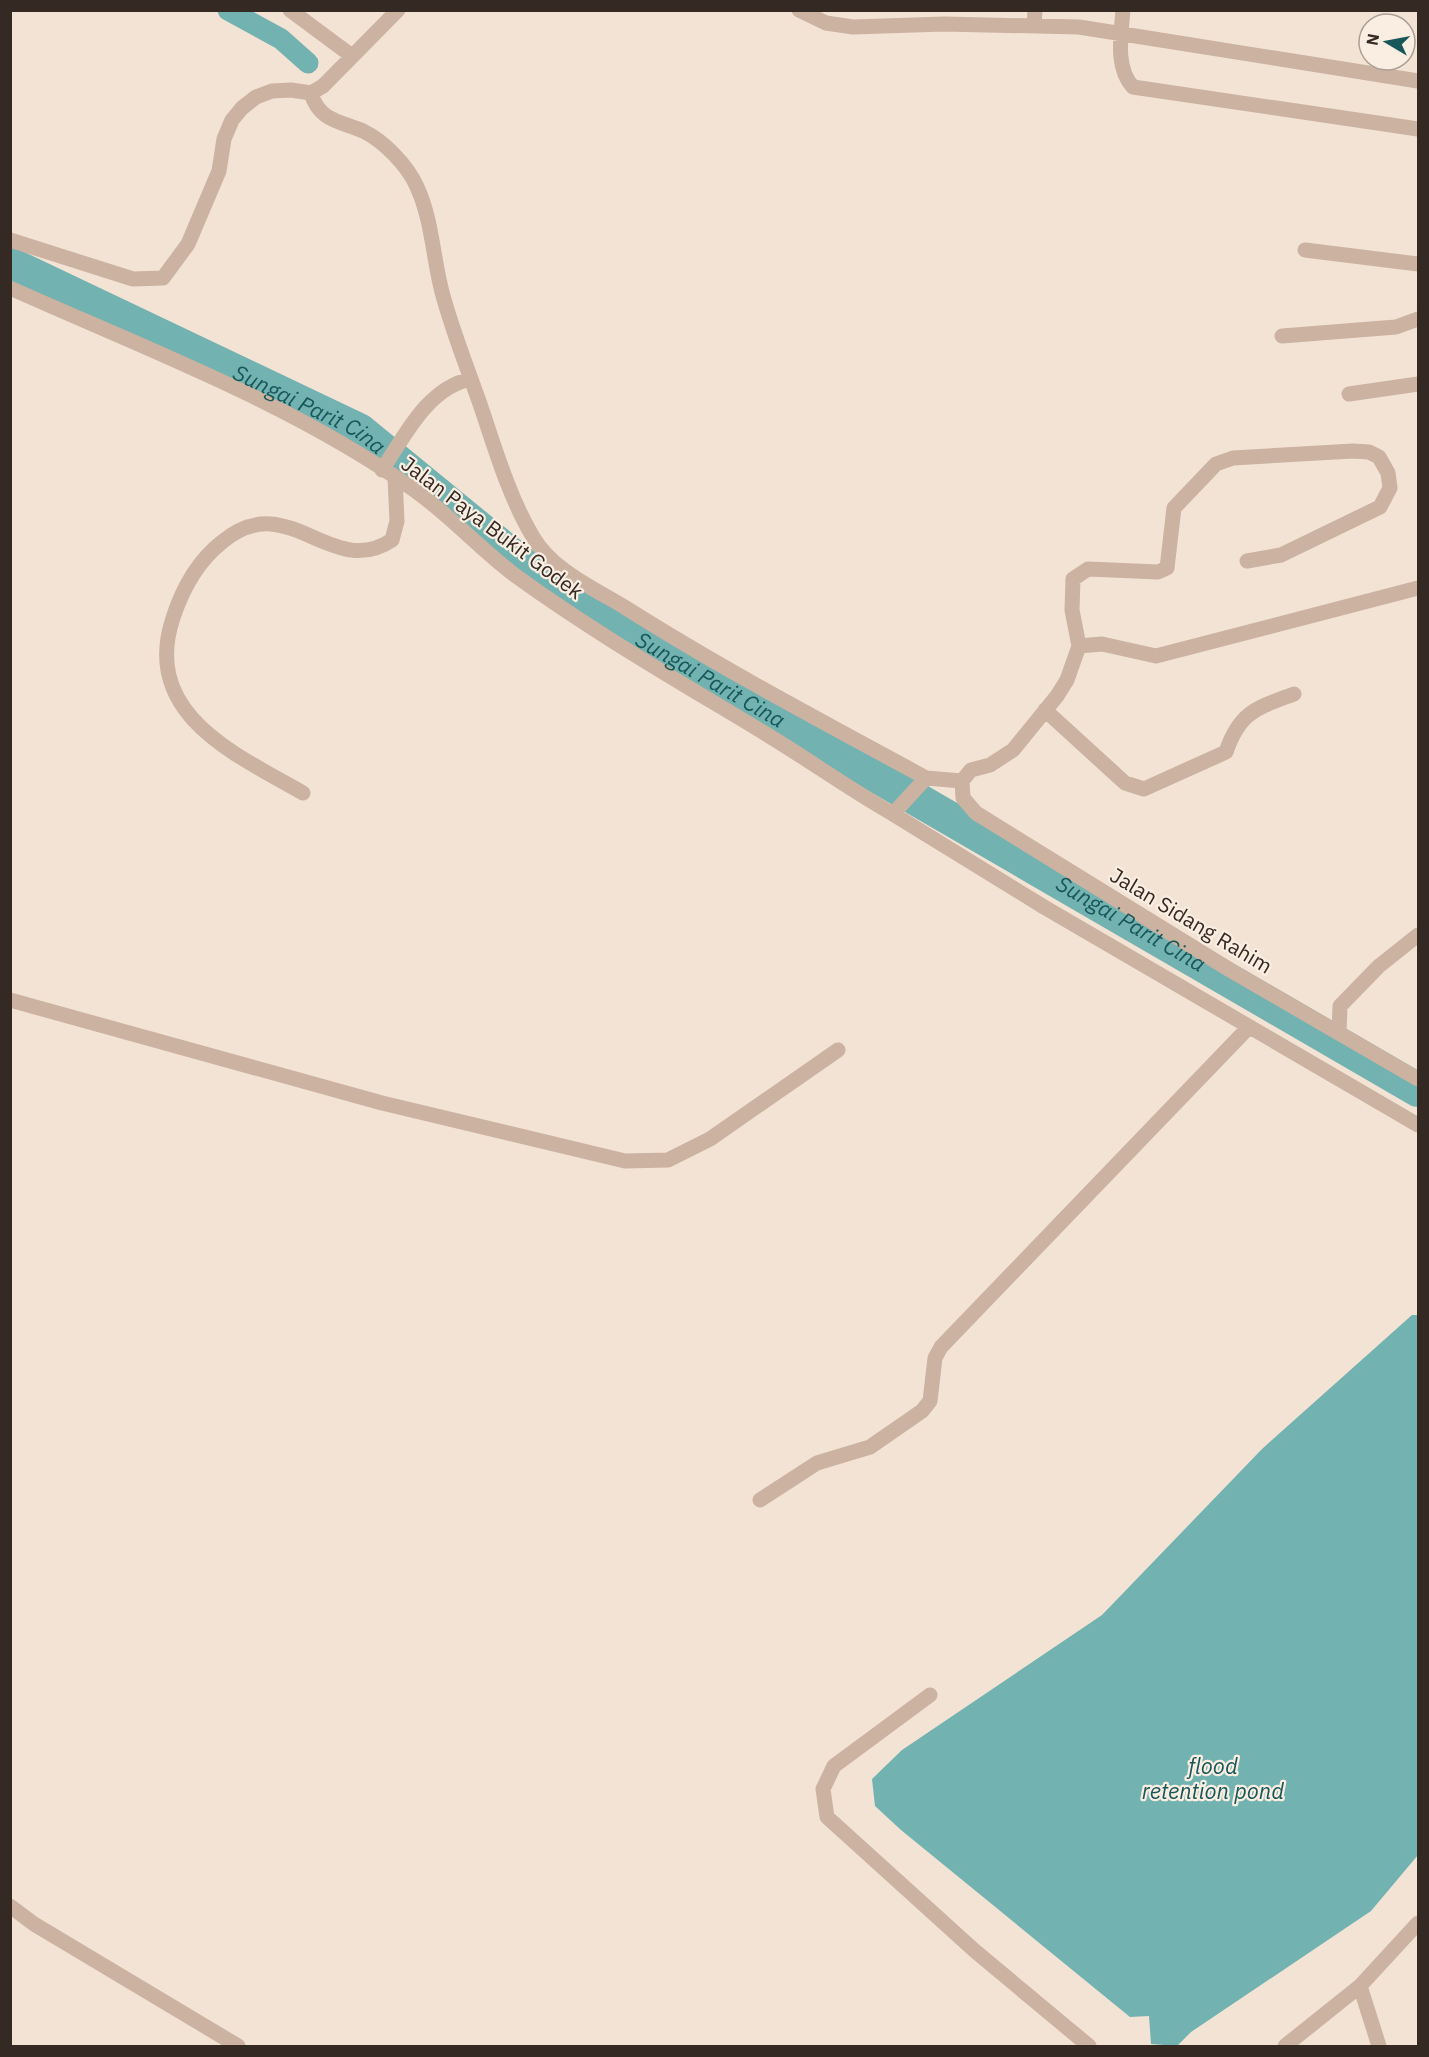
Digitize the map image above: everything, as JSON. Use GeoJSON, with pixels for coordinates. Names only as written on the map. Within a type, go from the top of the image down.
{"type":"FeatureCollection","features":[{"type":"Feature","properties":{"kind":"street"},"geometry":{"type":"LineString","coordinates":[[290,10],[352,56]]}},
{"type":"Feature","properties":{"kind":"street"},"geometry":{"type":"LineString","coordinates":[[10,240],[133,279],[163,278],[188,244],[219,171],[224,140],[232,120],[242,108],[256,97],[272,92],[291,90],[311,93],[323,86],[398,10]]}},
{"type":"Feature","properties":{"kind":"street"},"geometry":{"type":"LineString","coordinates":[[799,10],[826,23],[853,27],[944,17],[1034,18],[1419,81]]}},
{"type":"Feature","properties":{"kind":"street"},"geometry":{"type":"LineString","coordinates":[[1123,10],[1122,66],[1125,78],[1133,87],[1141,90],[1419,129]]}},
{"type":"Feature","properties":{"kind":"street"},"geometry":{"type":"LineString","coordinates":[[311,93],[314,104],[332,121],[362,131],[378,140],[417,184],[443,295],[469,379],[508,482],[534,539],[563,569],[713,663],[942,780]]}},
{"type":"Feature","properties":{"kind":"street"},"geometry":{"type":"LineString","coordinates":[[1305,250],[1419,264]]}},
{"type":"Feature","properties":{"kind":"street","name":"Jalan Paya Bukit Godek"},"geometry":{"type":"LineString","coordinates":[[10,288],[244,393],[389,470],[514,574],[584,624],[798,753],[853,792],[895,811],[1044,907],[1419,1125]]}},
{"type":"Feature","properties":{"kind":"street"},"geometry":{"type":"LineString","coordinates":[[1282,336],[1396,327],[1419,319]]}},
{"type":"Feature","properties":{"kind":"street"},"geometry":{"type":"LineString","coordinates":[[303,792],[241,758],[205,732],[183,710],[170,686],[166,658],[170,627],[179,600],[196,570],[222,542],[247,526],[276,523],[342,549],[364,552],[380,548],[392,540],[397,521],[389,470],[400,442],[413,420],[450,386],[469,379]]}},
{"type":"Feature","properties":{"kind":"street"},"geometry":{"type":"LineString","coordinates":[[1349,394],[1419,384]]}},
{"type":"Feature","properties":{"kind":"street"},"geometry":{"type":"LineString","coordinates":[[895,811],[942,780],[990,765],[1012,750],[1046,710],[1067,680],[1079,646],[1072,610],[1073,579],[1088,569],[1158,572],[1167,568],[1174,508],[1216,464],[1233,458],[1353,451],[1369,452],[1379,457],[1388,473],[1390,488],[1380,507],[1281,555],[1247,561]]}},
{"type":"Feature","properties":{"kind":"street"},"geometry":{"type":"LineString","coordinates":[[1079,646],[1102,644],[1156,656],[1419,588]]}},
{"type":"Feature","properties":{"kind":"street"},"geometry":{"type":"LineString","coordinates":[[1046,710],[1125,783],[1144,789],[1226,752],[1233,731],[1248,712],[1294,694]]}},
{"type":"Feature","properties":{"kind":"street","name":"Jalan Sidang Rahim"},"geometry":{"type":"LineString","coordinates":[[942,780],[976,813],[1219,964],[1419,1079]]}},
{"type":"Feature","properties":{"kind":"street"},"geometry":{"type":"LineString","coordinates":[[1339,1033],[1340,1006],[1379,966],[1419,935]]}},
{"type":"Feature","properties":{"kind":"street"},"geometry":{"type":"LineString","coordinates":[[10,1000],[382,1103],[625,1161],[668,1160],[710,1139],[838,1050]]}},
{"type":"Feature","properties":{"kind":"street"},"geometry":{"type":"LineString","coordinates":[[760,1500],[817,1463],[870,1447],[921,1411],[930,1401],[934,1358],[941,1347],[1249,1027]]}},
{"type":"Feature","properties":{"kind":"street"},"geometry":{"type":"LineString","coordinates":[[930,1695],[834,1766],[823,1789],[827,1817],[975,1951],[1089,2046]]}},
{"type":"Feature","properties":{"kind":"street"},"geometry":{"type":"LineString","coordinates":[[10,1906],[34,1924],[238,2046]]}},
{"type":"Feature","properties":{"kind":"street"},"geometry":{"type":"LineString","coordinates":[[1285,2046],[1360,1986],[1419,1923]]}},
{"type":"Feature","properties":{"kind":"street"},"geometry":{"type":"LineString","coordinates":[[1360,1986],[1376,2045]]}},
{"type":"Feature","properties":{"kind":"water","name":"flood retention pond"},"geometry":{"type":"Polygon","coordinates":[[[1412,1315],[1418,1315],[1418,1855],[1371,1911],[1191,2032],[1177,2046],[1151,2044],[1149,2016],[1130,2017],[901,1830],[875,1806],[872,1779],[902,1750],[1102,1615],[1262,1449],[1412,1315]]]}},
{"type":"Feature","properties":{"kind":"waterway"},"geometry":{"type":"LineString","coordinates":[[228,10],[281,39],[308,63]]}},
{"type":"Feature","properties":{"kind":"waterway","name":"Sungai Parit Cina"},"geometry":{"type":"LineString","coordinates":[[10,264],[359,430],[551,587],[1418,1090]]}}]}
